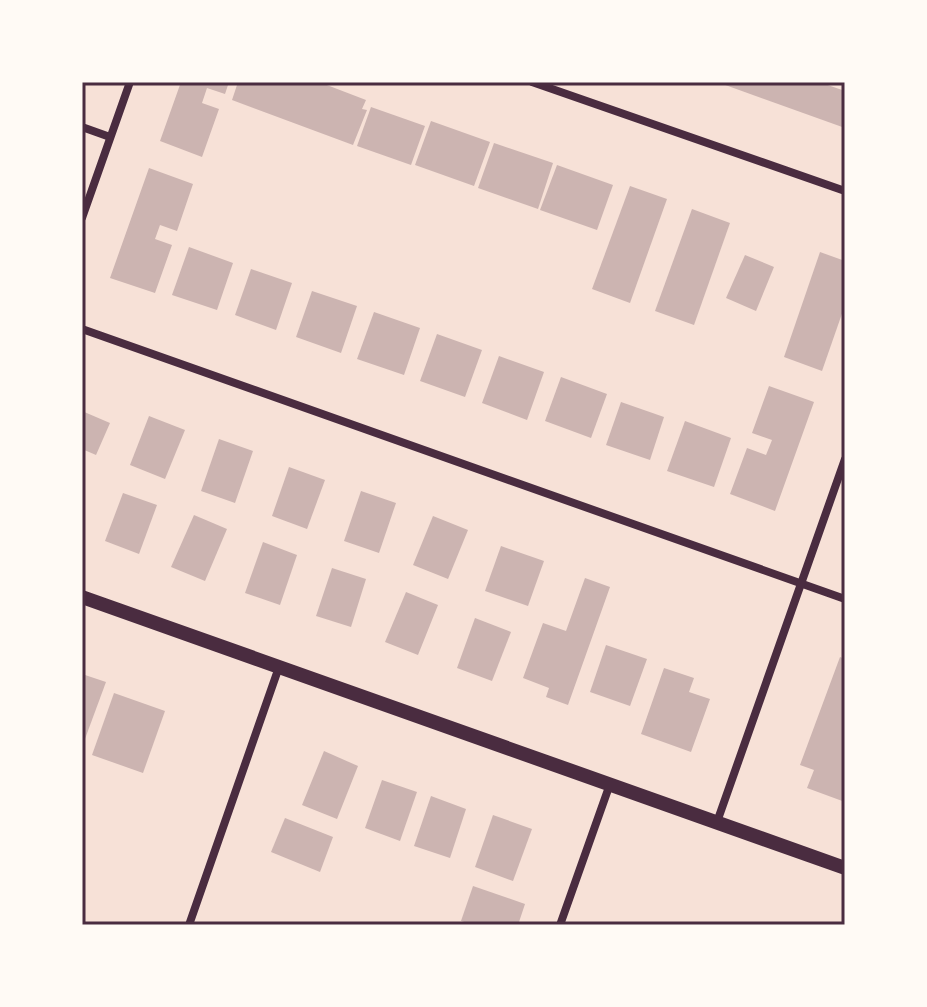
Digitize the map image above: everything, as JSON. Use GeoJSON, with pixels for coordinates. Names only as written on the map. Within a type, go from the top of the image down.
{"type":"FeatureCollection","features":[{"type":"Feature","properties":{"kind":"street"},"geometry":{"type":"LineString","coordinates":[[82,218],[130,82]]}},
{"type":"Feature","properties":{"kind":"street"},"geometry":{"type":"LineString","coordinates":[[532,82],[845,191]]}},
{"type":"Feature","properties":{"kind":"street"},"geometry":{"type":"LineString","coordinates":[[82,127],[110,137]]}},
{"type":"Feature","properties":{"kind":"street"},"geometry":{"type":"LineString","coordinates":[[82,329],[845,599]]}},
{"type":"Feature","properties":{"kind":"street"},"geometry":{"type":"LineString","coordinates":[[717,822],[845,459]]}},
{"type":"Feature","properties":{"kind":"street"},"geometry":{"type":"LineString","coordinates":[[82,597],[845,868]]}},
{"type":"Feature","properties":{"kind":"street"},"geometry":{"type":"LineString","coordinates":[[189,925],[279,667]]}},
{"type":"Feature","properties":{"kind":"street"},"geometry":{"type":"LineString","coordinates":[[560,925],[610,784]]}},
{"type":"Feature","properties":{"kind":"building"},"geometry":{"type":"Polygon","coordinates":[[[181,82],[229,82],[225,94],[207,88],[202,103],[219,109],[202,157],[160,141],[181,82]]]}},
{"type":"Feature","properties":{"kind":"building"},"geometry":{"type":"Polygon","coordinates":[[[238,82],[319,82],[366,100],[362,109],[367,110],[353,145],[232,100],[238,82]]]}},
{"type":"Feature","properties":{"kind":"building"},"geometry":{"type":"Polygon","coordinates":[[[717,82],[819,82],[845,91],[845,128],[717,82]]]}},
{"type":"Feature","properties":{"kind":"building"},"geometry":{"type":"Polygon","coordinates":[[[371,107],[425,126],[411,165],[357,146],[371,107]]]}},
{"type":"Feature","properties":{"kind":"building"},"geometry":{"type":"Polygon","coordinates":[[[431,121],[490,142],[474,186],[415,165],[431,121]]]}},
{"type":"Feature","properties":{"kind":"building"},"geometry":{"type":"Polygon","coordinates":[[[494,143],[553,163],[538,209],[478,188],[494,143]]]}},
{"type":"Feature","properties":{"kind":"building"},"geometry":{"type":"Polygon","coordinates":[[[557,165],[613,185],[597,230],[540,210],[557,165]]]}},
{"type":"Feature","properties":{"kind":"building"},"geometry":{"type":"Polygon","coordinates":[[[149,168],[193,184],[177,231],[160,225],[155,239],[172,245],[155,293],[110,278],[149,168]]]}},
{"type":"Feature","properties":{"kind":"building"},"geometry":{"type":"Polygon","coordinates":[[[630,186],[667,199],[630,303],[592,289],[630,186]]]}},
{"type":"Feature","properties":{"kind":"building"},"geometry":{"type":"Polygon","coordinates":[[[692,209],[730,223],[694,325],[655,311],[692,209]]]}},
{"type":"Feature","properties":{"kind":"building"},"geometry":{"type":"Polygon","coordinates":[[[189,247],[233,263],[217,310],[172,295],[189,247]]]}},
{"type":"Feature","properties":{"kind":"building"},"geometry":{"type":"Polygon","coordinates":[[[820,252],[845,261],[845,305],[822,371],[784,357],[820,252]]]}},
{"type":"Feature","properties":{"kind":"building"},"geometry":{"type":"Polygon","coordinates":[[[745,255],[774,267],[756,311],[726,298],[745,255]]]}},
{"type":"Feature","properties":{"kind":"building"},"geometry":{"type":"Polygon","coordinates":[[[251,269],[292,283],[276,330],[235,315],[251,269]]]}},
{"type":"Feature","properties":{"kind":"building"},"geometry":{"type":"Polygon","coordinates":[[[312,291],[357,306],[341,353],[296,337],[312,291]]]}},
{"type":"Feature","properties":{"kind":"building"},"geometry":{"type":"Polygon","coordinates":[[[374,312],[420,328],[404,375],[357,359],[374,312]]]}},
{"type":"Feature","properties":{"kind":"building"},"geometry":{"type":"Polygon","coordinates":[[[437,334],[482,350],[465,397],[420,381],[437,334]]]}},
{"type":"Feature","properties":{"kind":"building"},"geometry":{"type":"Polygon","coordinates":[[[499,356],[544,372],[527,420],[482,403],[499,356]]]}},
{"type":"Feature","properties":{"kind":"building"},"geometry":{"type":"Polygon","coordinates":[[[561,377],[607,394],[591,438],[545,421],[561,377]]]}},
{"type":"Feature","properties":{"kind":"building"},"geometry":{"type":"Polygon","coordinates":[[[769,386],[814,402],[775,511],[730,494],[747,448],[766,455],[772,440],[752,433],[769,386]]]}},
{"type":"Feature","properties":{"kind":"building"},"geometry":{"type":"Polygon","coordinates":[[[621,402],[664,417],[650,460],[606,445],[621,402]]]}},
{"type":"Feature","properties":{"kind":"building"},"geometry":{"type":"Polygon","coordinates":[[[82,411],[110,423],[96,455],[82,449],[82,411]]]}},
{"type":"Feature","properties":{"kind":"building"},"geometry":{"type":"Polygon","coordinates":[[[149,416],[185,430],[165,479],[130,465],[149,416]]]}},
{"type":"Feature","properties":{"kind":"building"},"geometry":{"type":"Polygon","coordinates":[[[685,421],[731,438],[714,487],[667,471],[685,421]]]}},
{"type":"Feature","properties":{"kind":"building"},"geometry":{"type":"Polygon","coordinates":[[[219,439],[253,451],[235,503],[201,491],[219,439]]]}},
{"type":"Feature","properties":{"kind":"building"},"geometry":{"type":"Polygon","coordinates":[[[289,467],[325,480],[307,529],[272,516],[289,467]]]}},
{"type":"Feature","properties":{"kind":"building"},"geometry":{"type":"Polygon","coordinates":[[[361,491],[396,503],[379,553],[344,541],[361,491]]]}},
{"type":"Feature","properties":{"kind":"building"},"geometry":{"type":"Polygon","coordinates":[[[123,493],[157,505],[139,554],[105,541],[123,493]]]}},
{"type":"Feature","properties":{"kind":"building"},"geometry":{"type":"Polygon","coordinates":[[[194,515],[227,529],[205,581],[171,567],[194,515]]]}},
{"type":"Feature","properties":{"kind":"building"},"geometry":{"type":"Polygon","coordinates":[[[433,516],[468,530],[448,579],[413,565],[433,516]]]}},
{"type":"Feature","properties":{"kind":"building"},"geometry":{"type":"Polygon","coordinates":[[[263,542],[297,555],[280,605],[245,593],[263,542]]]}},
{"type":"Feature","properties":{"kind":"building"},"geometry":{"type":"Polygon","coordinates":[[[501,546],[544,561],[528,606],[485,591],[501,546]]]}},
{"type":"Feature","properties":{"kind":"building"},"geometry":{"type":"Polygon","coordinates":[[[332,568],[366,579],[351,627],[316,616],[332,568]]]}},
{"type":"Feature","properties":{"kind":"building"},"geometry":{"type":"Polygon","coordinates":[[[585,578],[610,587],[568,705],[546,697],[549,688],[523,678],[543,623],[566,631],[585,578]]]}},
{"type":"Feature","properties":{"kind":"building"},"geometry":{"type":"Polygon","coordinates":[[[406,592],[438,605],[418,655],[385,642],[406,592]]]}},
{"type":"Feature","properties":{"kind":"building"},"geometry":{"type":"Polygon","coordinates":[[[475,618],[511,632],[492,681],[457,668],[475,618]]]}},
{"type":"Feature","properties":{"kind":"building"},"geometry":{"type":"Polygon","coordinates":[[[606,645],[647,659],[630,706],[590,692],[606,645]]]}},
{"type":"Feature","properties":{"kind":"building"},"geometry":{"type":"Polygon","coordinates":[[[840,657],[845,659],[845,802],[807,788],[814,770],[800,765],[840,657]]]}},
{"type":"Feature","properties":{"kind":"building"},"geometry":{"type":"Polygon","coordinates":[[[664,668],[694,678],[689,692],[710,699],[691,752],[641,734],[664,668]]]}},
{"type":"Feature","properties":{"kind":"building"},"geometry":{"type":"Polygon","coordinates":[[[82,674],[106,682],[82,747],[82,674]]]}},
{"type":"Feature","properties":{"kind":"building"},"geometry":{"type":"Polygon","coordinates":[[[114,693],[165,711],[143,773],[92,755],[114,693]]]}},
{"type":"Feature","properties":{"kind":"building"},"geometry":{"type":"Polygon","coordinates":[[[324,751],[358,766],[337,819],[302,805],[324,751]]]}},
{"type":"Feature","properties":{"kind":"building"},"geometry":{"type":"Polygon","coordinates":[[[382,780],[417,792],[400,841],[365,828],[382,780]]]}},
{"type":"Feature","properties":{"kind":"building"},"geometry":{"type":"Polygon","coordinates":[[[431,796],[466,809],[450,858],[414,846],[431,796]]]}},
{"type":"Feature","properties":{"kind":"building"},"geometry":{"type":"Polygon","coordinates":[[[493,815],[532,829],[513,881],[475,867],[493,815]]]}},
{"type":"Feature","properties":{"kind":"building"},"geometry":{"type":"Polygon","coordinates":[[[285,818],[333,837],[320,872],[271,852],[285,818]]]}},
{"type":"Feature","properties":{"kind":"building"},"geometry":{"type":"Polygon","coordinates":[[[473,886],[525,904],[518,925],[474,925],[461,921],[473,886]]]}}]}
